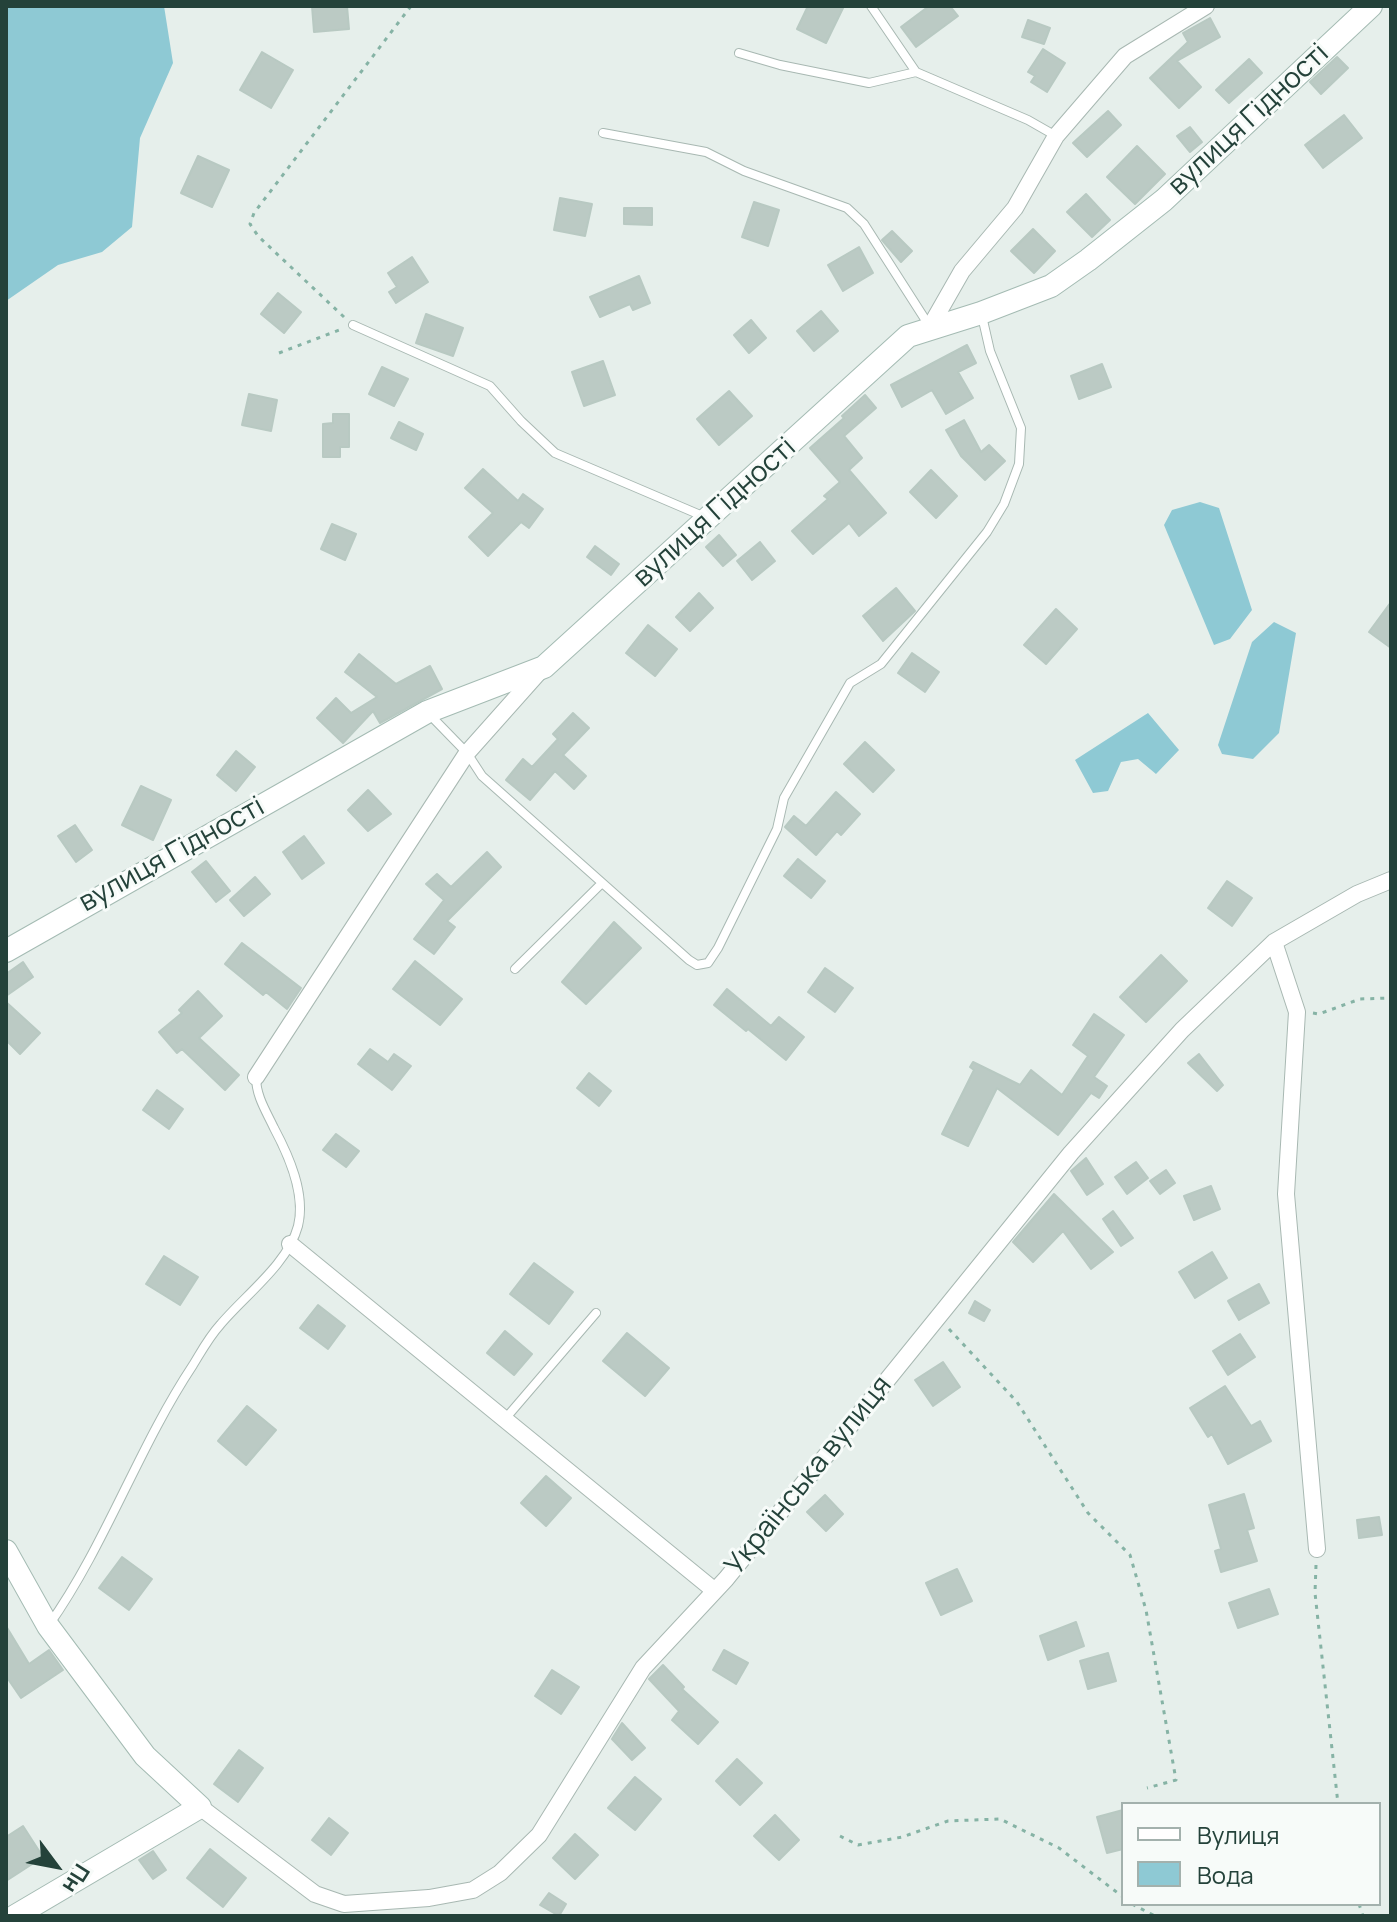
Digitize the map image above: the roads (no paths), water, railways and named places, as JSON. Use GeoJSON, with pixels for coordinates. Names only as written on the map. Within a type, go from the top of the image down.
{"type":"FeatureCollection","features":[{"type":"Feature","properties":{"kind":"street"},"geometry":{"type":"LineString","coordinates":[[930,327],[962,271],[1015,208],[1056,136],[1125,56],[1206,6]]}},
{"type":"Feature","properties":{"kind":"street","name":"вулиця Гідності"},"geometry":{"type":"LineString","coordinates":[[6,951],[427,712],[544,667],[908,336],[1051,286],[1088,260],[1164,200],[1371,6]]}},
{"type":"Feature","properties":{"kind":"street"},"geometry":{"type":"LineString","coordinates":[[256,1077],[467,753],[544,667]]}},
{"type":"Feature","properties":{"kind":"street","name":"Українська вулиця"},"geometry":{"type":"LineString","coordinates":[[200,1807],[315,1894],[344,1904],[429,1898],[473,1890],[500,1873],[539,1835],[643,1668],[715,1591],[1071,1153],[1182,1030],[1274,942],[1357,894],[1391,880]]}},
{"type":"Feature","properties":{"kind":"street"},"geometry":{"type":"LineString","coordinates":[[1274,942],[1297,1012],[1286,1194],[1317,1549]]}},
{"type":"Feature","properties":{"kind":"street"},"geometry":{"type":"LineString","coordinates":[[290,1244],[715,1591]]}},
{"type":"Feature","properties":{"kind":"street"},"geometry":{"type":"LineString","coordinates":[[6,1551],[48,1626],[145,1756],[200,1807],[15,1916]]}},
{"type":"Feature","properties":{"kind":"lane"},"geometry":{"type":"LineString","coordinates":[[871,6],[916,72],[1028,120],[1056,136]]}},
{"type":"Feature","properties":{"kind":"lane"},"geometry":{"type":"LineString","coordinates":[[739,53],[780,65],[869,83],[916,72]]}},
{"type":"Feature","properties":{"kind":"lane"},"geometry":{"type":"LineString","coordinates":[[603,133],[706,152],[744,171],[847,208],[864,224],[930,327]]}},
{"type":"Feature","properties":{"kind":"lane"},"geometry":{"type":"LineString","coordinates":[[427,712],[467,753],[482,776],[689,960],[697,965],[708,963],[777,829],[784,798],[850,683],[881,664],[987,532],[1004,504],[1019,464],[1021,428],[990,351],[981,313]]}},
{"type":"Feature","properties":{"kind":"lane"},"geometry":{"type":"LineString","coordinates":[[353,325],[490,386],[555,453],[709,519]]}},
{"type":"Feature","properties":{"kind":"lane"},"geometry":{"type":"LineString","coordinates":[[515,969],[602,883]]}},
{"type":"Feature","properties":{"kind":"lane"},"geometry":{"type":"LineString","coordinates":[[48,1626],[106,1526],[173,1395],[218,1327],[264,1279],[290,1244],[298,1226],[301,1200],[284,1147],[256,1090],[256,1077]]}},
{"type":"Feature","properties":{"kind":"lane"},"geometry":{"type":"LineString","coordinates":[[504,1420],[596,1313]]}},
{"type":"Feature","properties":{"kind":"water"},"geometry":{"type":"Polygon","coordinates":[[[6,6],[164,6],[173,63],[140,138],[132,227],[102,252],[58,265],[6,301],[6,6]]]}},
{"type":"Feature","properties":{"kind":"water"},"geometry":{"type":"Polygon","coordinates":[[[1200,502],[1219,508],[1252,610],[1230,639],[1214,645],[1164,525],[1172,510],[1200,502]]]}},
{"type":"Feature","properties":{"kind":"water"},"geometry":{"type":"Polygon","coordinates":[[[1274,622],[1296,633],[1279,733],[1253,759],[1222,754],[1218,745],[1252,642],[1274,622]]]}},
{"type":"Feature","properties":{"kind":"water"},"geometry":{"type":"Polygon","coordinates":[[[1148,713],[1179,750],[1156,774],[1138,759],[1121,762],[1108,791],[1093,793],[1075,760],[1148,713]]]}}]}
